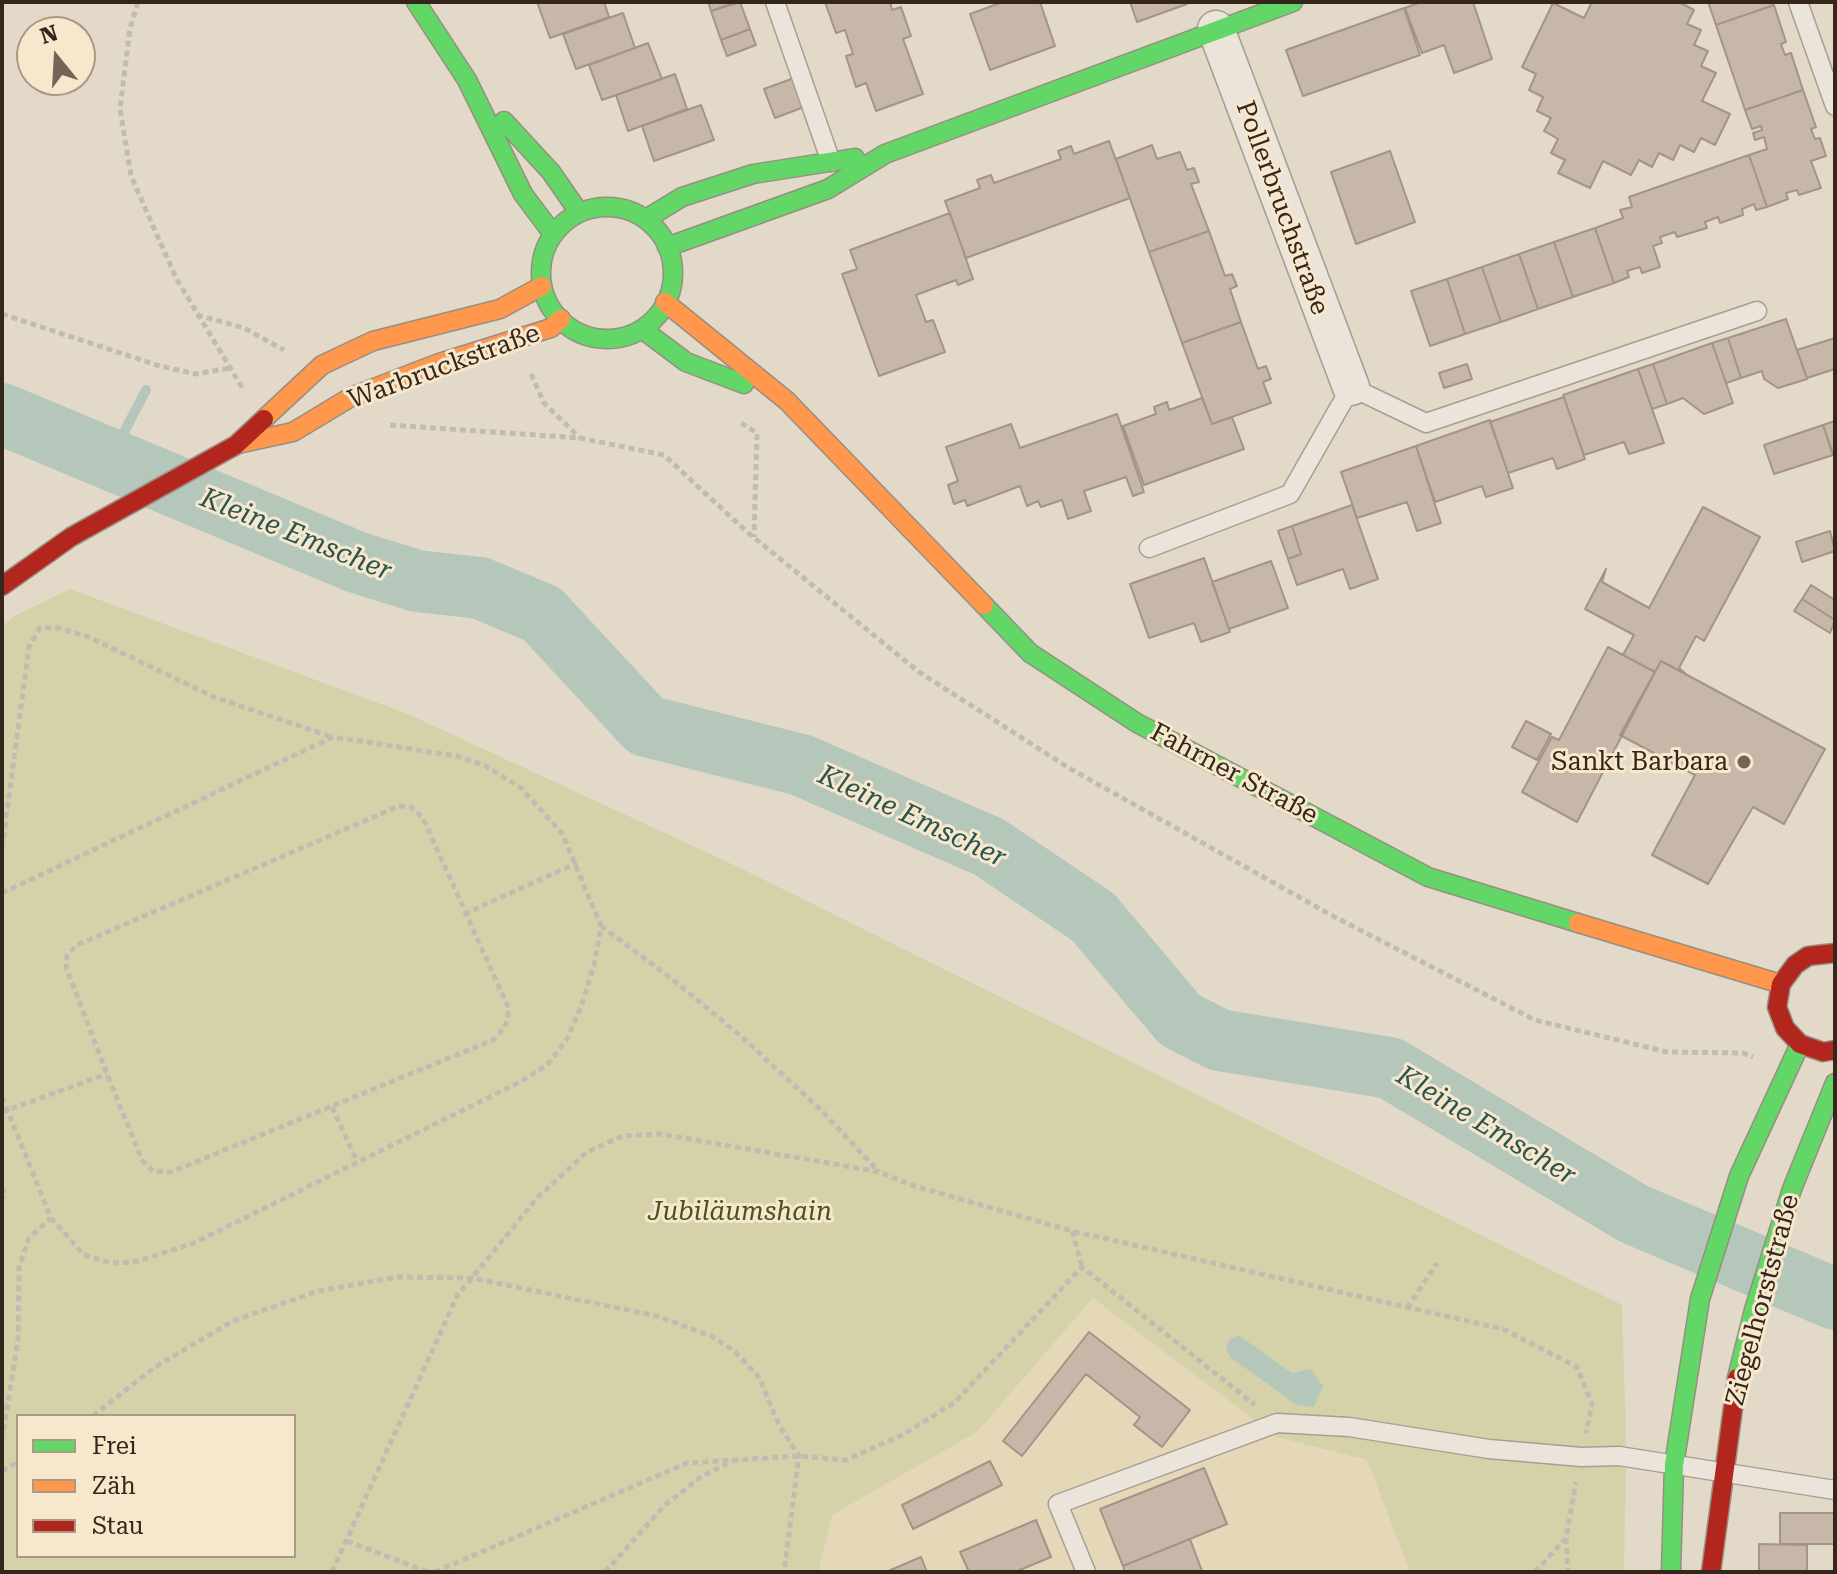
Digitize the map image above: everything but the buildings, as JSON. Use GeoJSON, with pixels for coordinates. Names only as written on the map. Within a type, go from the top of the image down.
{"type":"FeatureCollection","features":[{"type":"Feature","properties":{"kind":"street"},"geometry":{"type":"LineString","coordinates":[[416,2],[467,80],[523,194],[553,234]]}},
{"type":"Feature","properties":{"kind":"street"},"geometry":{"type":"LineString","coordinates":[[667,247],[838,182],[885,154],[1293,2]]}},
{"type":"Feature","properties":{"kind":"street","name":"Pollerbruchstraße"},"geometry":{"type":"LineString","coordinates":[[1216,29],[1351,387]]}},
{"type":"Feature","properties":{"kind":"street"},"geometry":{"type":"LineString","coordinates":[[467,80],[551,172],[578,211]]}},
{"type":"Feature","properties":{"kind":"street"},"geometry":{"type":"LineString","coordinates":[[646,219],[682,197],[753,174],[885,154]]}},
{"type":"Feature","properties":{"kind":"street"},"geometry":{"type":"LineString","coordinates":[[622,208],[646,219],[667,247],[673,262],[671,288],[665,302],[642,329],[618,339],[592,337],[561,319],[550,308],[542,286],[542,257],[553,234],[578,211],[622,208]]}},
{"type":"Feature","properties":{"kind":"street","name":"Warbruckstraße"},"geometry":{"type":"LineString","coordinates":[[2,586],[108,515],[236,445],[322,365],[373,341],[500,309],[542,286]]}},
{"type":"Feature","properties":{"kind":"street","name":"Fahrner Straße"},"geometry":{"type":"LineString","coordinates":[[665,302],[787,401],[1030,653],[1137,723],[1428,877],[1781,984]]}},
{"type":"Feature","properties":{"kind":"street","name":"Warbruckstraße"},"geometry":{"type":"LineString","coordinates":[[236,445],[293,432],[351,397],[439,363],[551,328],[561,319]]}},
{"type":"Feature","properties":{"kind":"street","name":"Fahrner Straße"},"geometry":{"type":"LineString","coordinates":[[642,329],[686,362],[787,401]]}},
{"type":"Feature","properties":{"kind":"street"},"geometry":{"type":"LineString","coordinates":[[1835,953],[1808,956],[1795,965],[1781,984],[1777,1007],[1785,1028],[1800,1044],[1823,1052],[1835,1050]]}},
{"type":"Feature","properties":{"kind":"street","name":"Ziegelhorststraße"},"geometry":{"type":"LineString","coordinates":[[1671,1572],[1674,1465],[1700,1299],[1739,1176],[1800,1044]]}},
{"type":"Feature","properties":{"kind":"street","name":"Ziegelhorststraße"},"geometry":{"type":"LineString","coordinates":[[1711,1572],[1736,1383],[1754,1310],[1792,1189],[1835,1083]]}},
{"type":"Feature","properties":{"kind":"lane"},"geometry":{"type":"LineString","coordinates":[[775,2],[838,182]]}},
{"type":"Feature","properties":{"kind":"lane"},"geometry":{"type":"LineString","coordinates":[[1798,2],[1835,106]]}},
{"type":"Feature","properties":{"kind":"lane"},"geometry":{"type":"LineString","coordinates":[[1149,548],[1290,494],[1351,387],[1426,423],[1757,311]]}},
{"type":"Feature","properties":{"kind":"lane"},"geometry":{"type":"LineString","coordinates":[[1086,1572],[1058,1504],[1277,1423],[1349,1427],[1489,1449],[1581,1457],[1619,1456],[1835,1490]]}},
{"type":"Feature","properties":{"kind":"path"},"geometry":{"type":"LineString","coordinates":[[138,2],[124,67],[120,109],[123,146],[142,206],[176,278],[262,420]]}},
{"type":"Feature","properties":{"kind":"path"},"geometry":{"type":"LineString","coordinates":[[2,314],[160,366],[196,374],[230,368]]}},
{"type":"Feature","properties":{"kind":"path"},"geometry":{"type":"LineString","coordinates":[[516,340],[544,403],[580,438]]}},
{"type":"Feature","properties":{"kind":"path"},"geometry":{"type":"LineString","coordinates":[[351,397],[380,424],[580,438],[664,455],[754,538],[919,672],[1069,768],[1331,915],[1535,1020],[1667,1052],[1743,1053],[1787,1071]]}},
{"type":"Feature","properties":{"kind":"path"},"geometry":{"type":"LineString","coordinates":[[734,418],[757,433],[754,538]]}},
{"type":"Feature","properties":{"kind":"path"},"geometry":{"type":"LineString","coordinates":[[2,848],[29,647],[40,628],[58,628],[89,637],[214,697],[333,737],[457,756],[486,766],[521,788],[562,833],[601,926],[595,961],[581,1007],[567,1039],[548,1064],[522,1081],[192,1244],[134,1262],[111,1263],[84,1255],[51,1218],[5,1111],[2,1097]]}},
{"type":"Feature","properties":{"kind":"path"},"geometry":{"type":"LineString","coordinates":[[2,893],[333,737]]}},
{"type":"Feature","properties":{"kind":"path"},"geometry":{"type":"LineString","coordinates":[[399,806],[411,807],[423,818],[509,1009],[505,1027],[493,1040],[171,1172],[153,1171],[142,1160],[107,1074],[66,967],[67,955],[77,945],[399,806]]}},
{"type":"Feature","properties":{"kind":"path"},"geometry":{"type":"LineString","coordinates":[[464,914],[577,863]]}},
{"type":"Feature","properties":{"kind":"path"},"geometry":{"type":"LineString","coordinates":[[601,926],[743,1038],[821,1110],[880,1172]]}},
{"type":"Feature","properties":{"kind":"path"},"geometry":{"type":"LineString","coordinates":[[5,1111],[107,1074]]}},
{"type":"Feature","properties":{"kind":"path"},"geometry":{"type":"LineString","coordinates":[[332,1107],[357,1161]]}},
{"type":"Feature","properties":{"kind":"path"},"geometry":{"type":"LineString","coordinates":[[332,1572],[457,1296],[538,1197],[587,1152],[623,1136],[661,1134],[880,1172],[911,1185],[1072,1231],[1503,1329],[1577,1367],[1592,1404],[1566,1538],[1568,1572]]}},
{"type":"Feature","properties":{"kind":"path"},"geometry":{"type":"LineString","coordinates":[[2,1188],[6,1195],[2,1197]]}},
{"type":"Feature","properties":{"kind":"path"},"geometry":{"type":"LineString","coordinates":[[2,1440],[18,1340],[19,1267],[29,1238],[51,1218]]}},
{"type":"Feature","properties":{"kind":"path"},"geometry":{"type":"LineString","coordinates":[[1072,1231],[1082,1267],[1277,1423]]}},
{"type":"Feature","properties":{"kind":"path"},"geometry":{"type":"LineString","coordinates":[[1407,1308],[1437,1263]]}},
{"type":"Feature","properties":{"kind":"path"},"geometry":{"type":"LineString","coordinates":[[435,1572],[687,1463],[799,1456],[846,1460],[904,1434],[954,1403],[1082,1267]]}},
{"type":"Feature","properties":{"kind":"path"},"geometry":{"type":"LineString","coordinates":[[96,1414],[155,1367],[233,1321],[318,1291],[398,1277],[472,1278],[657,1316],[711,1336],[733,1350],[759,1377],[779,1425],[799,1456],[784,1572]]}},
{"type":"Feature","properties":{"kind":"path"},"geometry":{"type":"LineString","coordinates":[[605,1572],[665,1505],[702,1476],[739,1458]]}},
{"type":"Feature","properties":{"kind":"path"},"geometry":{"type":"LineString","coordinates":[[1535,1572],[1566,1538]]}},
{"type":"Feature","properties":{"kind":"path"},"geometry":{"type":"LineString","coordinates":[[347,1541],[428,1572]]}},
{"type":"Feature","properties":{"kind":"shaded area"},"geometry":{"type":"Polygon","coordinates":[[[1093,1298],[1277,1437],[1367,1460],[1410,1572],[818,1572],[832,1515],[977,1432],[1093,1298]]]}},
{"type":"Feature","properties":{"kind":"shaded area"},"geometry":{"type":"Polygon","coordinates":[[[1238,1335],[1292,1373],[1311,1369],[1323,1386],[1314,1407],[1297,1405],[1230,1357],[1226,1349],[1229,1340],[1238,1335]]]}},
{"type":"Feature","properties":{"kind":"green space","name":"Jubiläumshain"},"geometry":{"type":"Polygon","coordinates":[[[70,589],[408,714],[734,865],[1622,1305],[1626,1442],[1624,1572],[1410,1572],[1367,1460],[1277,1437],[1093,1298],[977,1432],[832,1515],[818,1572],[2,1572],[2,626],[18,614],[70,589]]]}},
{"type":"Feature","properties":{"kind":"waterway"},"geometry":{"type":"LineString","coordinates":[[111,457],[146,390]]}},
{"type":"Feature","properties":{"kind":"waterway","name":"Kleine Emscher"},"geometry":{"type":"LineString","coordinates":[[2,414],[356,562],[417,581],[480,588],[542,614],[646,726],[801,765],[989,847],[1093,917],[1180,1020],[1219,1040],[1390,1068],[1634,1214],[1835,1299]]}},
{"type":"Feature","properties":{"kind":"traffic: fast"},"geometry":{"type":"LineString","coordinates":[[416,2],[467,80],[523,194],[553,234]]}},
{"type":"Feature","properties":{"kind":"traffic: fast"},"geometry":{"type":"LineString","coordinates":[[667,247],[828,189],[885,154],[1293,2]]}},
{"type":"Feature","properties":{"kind":"traffic: fast"},"geometry":{"type":"LineString","coordinates":[[504,121],[551,172],[578,211]]}},
{"type":"Feature","properties":{"kind":"traffic: fast"},"geometry":{"type":"LineString","coordinates":[[646,219],[682,197],[753,174],[855,158]]}},
{"type":"Feature","properties":{"kind":"traffic: fast"},"geometry":{"type":"LineString","coordinates":[[607,207],[632,212],[653,227],[668,248],[673,273],[668,298],[653,319],[632,334],[607,339],[582,334],[561,319],[546,298],[541,273],[546,248],[561,227],[582,212],[607,207]]}},
{"type":"Feature","properties":{"kind":"traffic: fast"},"geometry":{"type":"LineString","coordinates":[[642,329],[686,362],[744,384]]}},
{"type":"Feature","properties":{"kind":"traffic: fast"},"geometry":{"type":"LineString","coordinates":[[984,605],[1030,653],[1137,723],[1428,877],[1578,923]]}},
{"type":"Feature","properties":{"kind":"traffic: fast"},"geometry":{"type":"LineString","coordinates":[[1671,1572],[1674,1465],[1700,1299],[1739,1176],[1800,1044]]}},
{"type":"Feature","properties":{"kind":"traffic: fast"},"geometry":{"type":"LineString","coordinates":[[1737,1378],[1754,1310],[1792,1189],[1835,1083]]}},
{"type":"Feature","properties":{"kind":"traffic: slow"},"geometry":{"type":"LineString","coordinates":[[264,419],[322,365],[373,341],[500,309],[542,286]]}},
{"type":"Feature","properties":{"kind":"traffic: slow"},"geometry":{"type":"LineString","coordinates":[[665,302],[787,401],[984,605]]}},
{"type":"Feature","properties":{"kind":"traffic: slow"},"geometry":{"type":"LineString","coordinates":[[242,443],[293,432],[351,397],[439,363],[551,328],[561,319]]}},
{"type":"Feature","properties":{"kind":"traffic: slow"},"geometry":{"type":"LineString","coordinates":[[1578,923],[1781,984]]}},
{"type":"Feature","properties":{"kind":"traffic: jam"},"geometry":{"type":"LineString","coordinates":[[2,586],[71,537],[236,445],[264,419]]}},
{"type":"Feature","properties":{"kind":"traffic: jam"},"geometry":{"type":"LineString","coordinates":[[1835,953],[1808,956],[1795,965],[1781,984],[1777,1007],[1785,1028],[1800,1044],[1823,1052],[1835,1050]]}},
{"type":"Feature","properties":{"kind":"traffic: jam"},"geometry":{"type":"LineString","coordinates":[[1711,1572],[1737,1378]]}},
{"type":"Feature","properties":{"kind":"place","name":"Sankt Barbara"},"geometry":{"type":"Point","coordinates":[1744,762]}}]}
